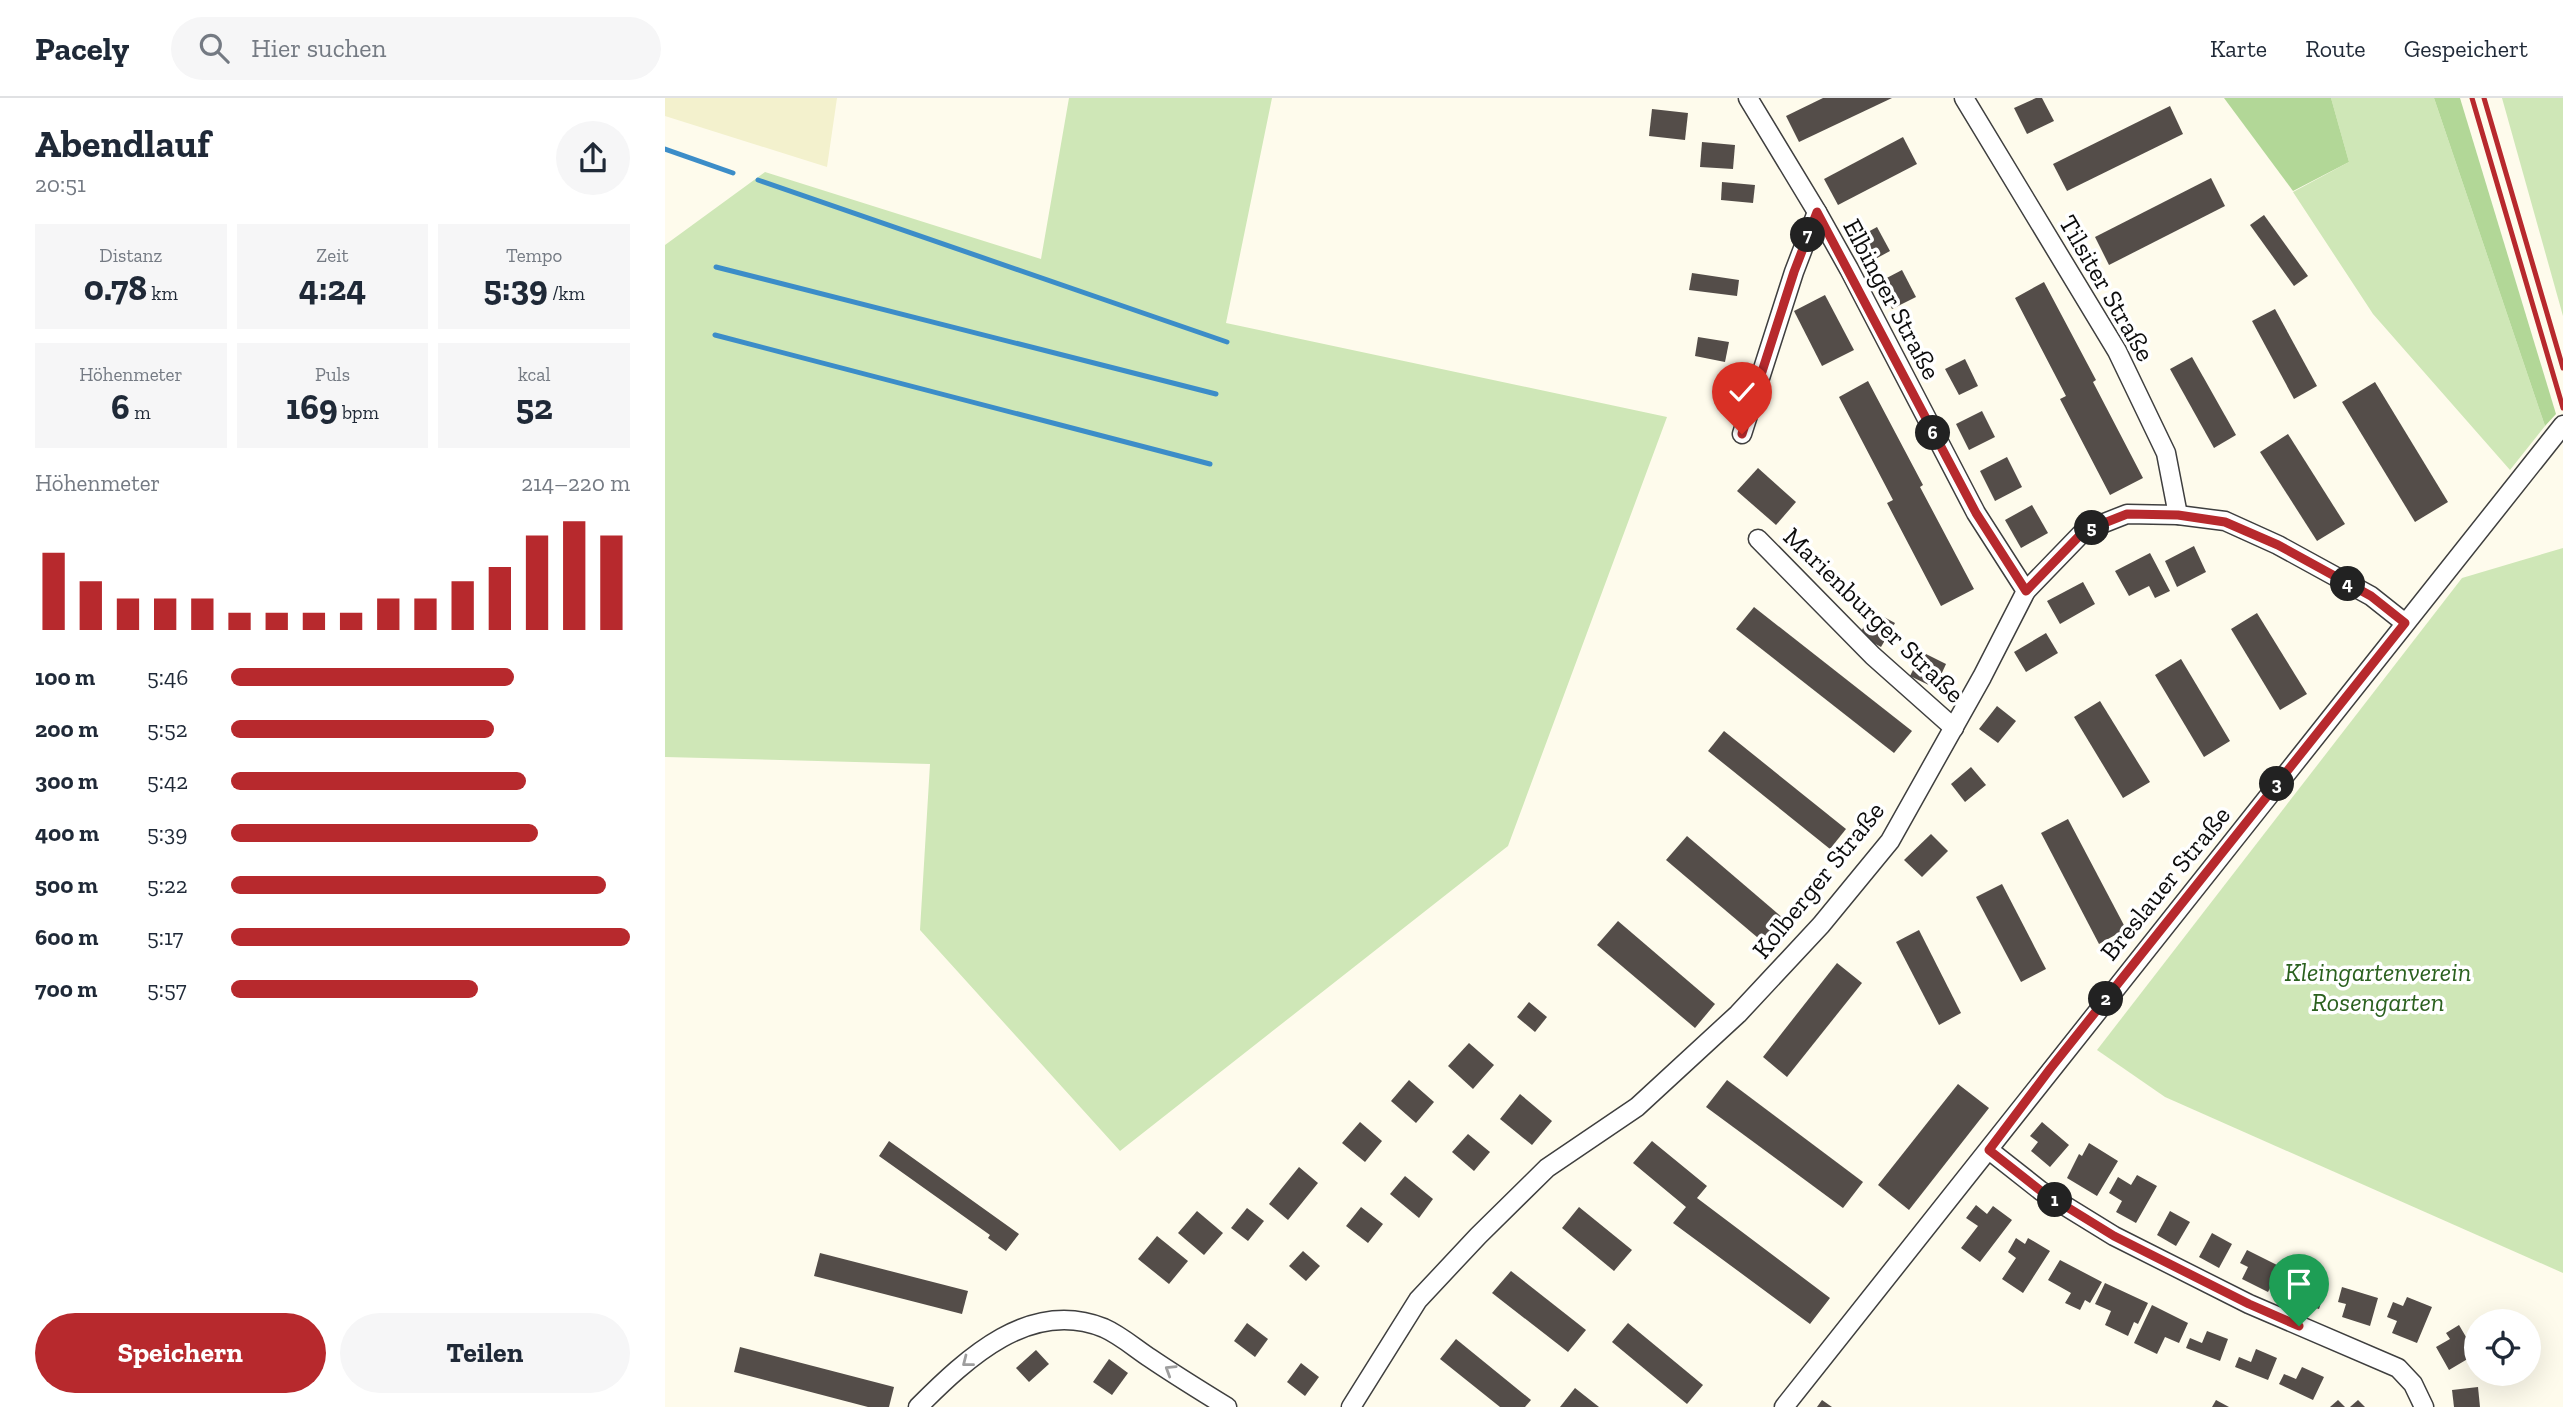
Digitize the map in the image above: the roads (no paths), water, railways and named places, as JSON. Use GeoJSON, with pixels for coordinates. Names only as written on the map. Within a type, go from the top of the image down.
{"type":"FeatureCollection","features":[{"type":"Feature","properties":{"kind":"street","name":"Elbinger Straße"},"geometry":{"type":"LineString","coordinates":[[1748,98],[1817,212],[1976,513],[2026,591]]}},
{"type":"Feature","properties":{"kind":"street","name":"Tilsiter Straße"},"geometry":{"type":"LineString","coordinates":[[1964,98],[2117,351],[2166,453],[2178,515]]}},
{"type":"Feature","properties":{"kind":"street"},"geometry":{"type":"LineString","coordinates":[[1742,434],[1794,272],[1817,212]]}},
{"type":"Feature","properties":{"kind":"street","name":"Breslauer Straße"},"geometry":{"type":"LineString","coordinates":[[1784,1407],[2563,425]]}},
{"type":"Feature","properties":{"kind":"street","name":"Kolberger Straße"},"geometry":{"type":"LineString","coordinates":[[1351,1407],[1419,1300],[1478,1236],[1547,1168],[1637,1107],[1738,1014],[1821,925],[1890,841],[1954,728],[2026,591],[2084,531],[2127,514],[2178,515],[2225,522],[2278,545],[2371,596],[2405,623]]}},
{"type":"Feature","properties":{"kind":"street","name":"Marienburger Straße"},"geometry":{"type":"LineString","coordinates":[[1758,540],[1874,656],[1954,728]]}},
{"type":"Feature","properties":{"kind":"street"},"geometry":{"type":"LineString","coordinates":[[1989,1150],[2041,1191],[2114,1236],[2249,1304],[2398,1368],[2413,1384],[2424,1407]]}},
{"type":"Feature","properties":{"kind":"street"},"geometry":{"type":"LineString","coordinates":[[918,1407],[948,1377],[995,1340],[1039,1322],[1080,1321],[1106,1329],[1227,1407]]}},
{"type":"Feature","properties":{"kind":"waterway"},"geometry":{"type":"LineString","coordinates":[[665,149],[733,173]]}},
{"type":"Feature","properties":{"kind":"waterway"},"geometry":{"type":"LineString","coordinates":[[758,180],[1227,342]]}},
{"type":"Feature","properties":{"kind":"waterway"},"geometry":{"type":"LineString","coordinates":[[716,267],[1216,394]]}},
{"type":"Feature","properties":{"kind":"waterway"},"geometry":{"type":"LineString","coordinates":[[715,335],[1210,464]]}},
{"type":"Feature","properties":{"kind":"railway"},"geometry":{"type":"LineString","coordinates":[[2472,98],[2563,408]]}},
{"type":"Feature","properties":{"kind":"railway"},"geometry":{"type":"LineString","coordinates":[[2484,98],[2563,368]]}},
{"type":"Feature","properties":{"kind":"park label","name":"Kleingartenverein Rosengarten"},"geometry":{"type":"Point","coordinates":[2378,987]}}]}
